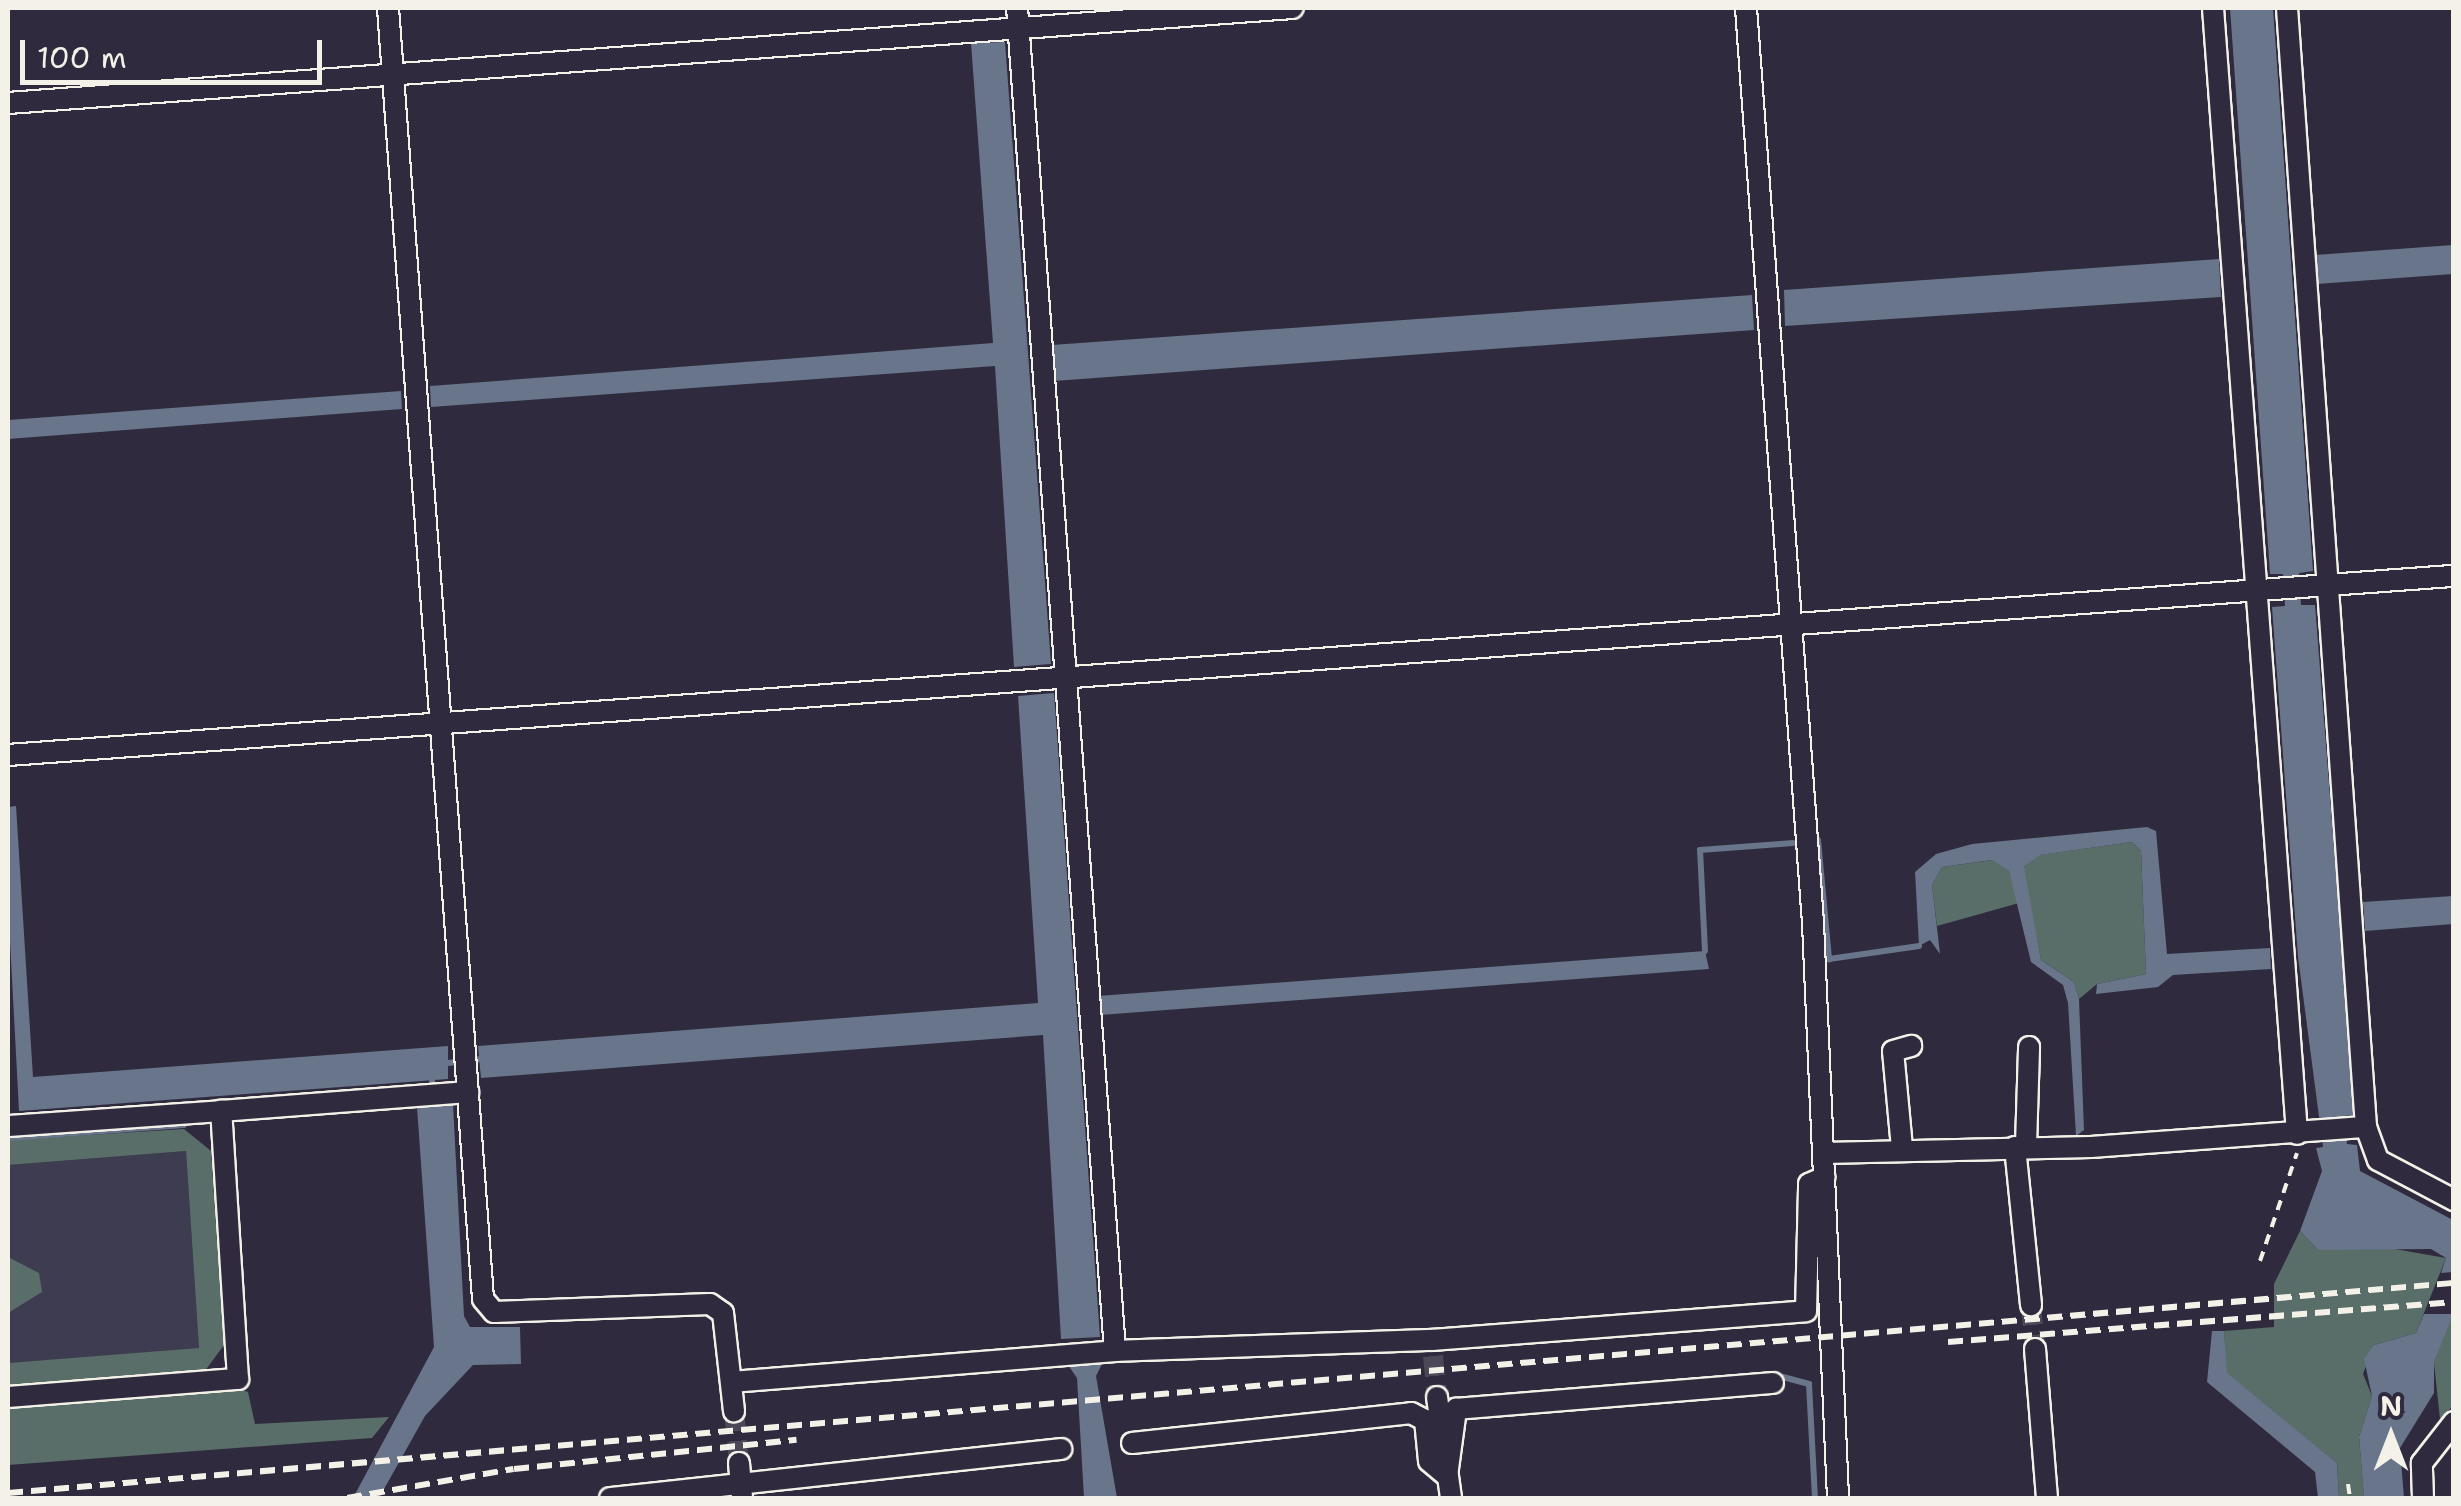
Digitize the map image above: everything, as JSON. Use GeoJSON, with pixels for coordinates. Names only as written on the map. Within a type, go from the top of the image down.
{"type":"FeatureCollection","features":[{"type":"Feature","properties":{"kind":"street"},"geometry":{"type":"LineString","coordinates":[[388,8],[483,1299],[494,1312],[710,1304],[723,1313],[734,1411]]}},
{"type":"Feature","properties":{"kind":"street"},"geometry":{"type":"LineString","coordinates":[[8,104],[393,76],[1002,23],[1292,8]]}},
{"type":"Feature","properties":{"kind":"street"},"geometry":{"type":"LineString","coordinates":[[1746,8],[1824,1153],[1838,1498]]}},
{"type":"Feature","properties":{"kind":"street"},"geometry":{"type":"LineString","coordinates":[[2213,8],[2266,590],[2306,1133]]}},
{"type":"Feature","properties":{"kind":"street"},"geometry":{"type":"LineString","coordinates":[[2287,8],[2329,585],[2359,1128],[2378,1160],[2454,1200]]}},
{"type":"Feature","properties":{"kind":"street"},"geometry":{"type":"LineString","coordinates":[[1002,23],[1065,677],[1115,1351]]}},
{"type":"Feature","properties":{"kind":"street"},"geometry":{"type":"LineString","coordinates":[[8,754],[442,726],[2454,576]]}},
{"type":"Feature","properties":{"kind":"street"},"geometry":{"type":"LineString","coordinates":[[1902,1148],[1893,1051],[1911,1046]]}},
{"type":"Feature","properties":{"kind":"street"},"geometry":{"type":"LineString","coordinates":[[2029,1047],[2021,1146],[2031,1305]]}},
{"type":"Feature","properties":{"kind":"street"},"geometry":{"type":"LineString","coordinates":[[8,1126],[468,1092]]}},
{"type":"Feature","properties":{"kind":"street"},"geometry":{"type":"LineString","coordinates":[[8,1398],[238,1379],[221,1111]]}},
{"type":"Feature","properties":{"kind":"street"},"geometry":{"type":"LineString","coordinates":[[1824,1153],[2359,1128]]}},
{"type":"Feature","properties":{"kind":"street"},"geometry":{"type":"LineString","coordinates":[[732,1382],[1084,1352],[1432,1348],[1806,1311],[1809,1184],[1825,1177]]}},
{"type":"Feature","properties":{"kind":"street"},"geometry":{"type":"LineString","coordinates":[[2035,1349],[2047,1498]]}},
{"type":"Feature","properties":{"kind":"street"},"geometry":{"type":"LineString","coordinates":[[1447,1476],[1456,1410],[1773,1383]]}},
{"type":"Feature","properties":{"kind":"street"},"geometry":{"type":"LineString","coordinates":[[1437,1397],[1450,1498]]}},
{"type":"Feature","properties":{"kind":"street"},"geometry":{"type":"LineString","coordinates":[[1132,1443],[1410,1413],[1424,1420],[1429,1461],[1447,1476]]}},
{"type":"Feature","properties":{"kind":"street"},"geometry":{"type":"LineString","coordinates":[[2423,1498],[2422,1463],[2454,1422]]}},
{"type":"Feature","properties":{"kind":"street"},"geometry":{"type":"LineString","coordinates":[[610,1498],[1061,1449]]}},
{"type":"Feature","properties":{"kind":"path"},"geometry":{"type":"LineString","coordinates":[[2260,1261],[2297,1174],[2306,1133]]}},
{"type":"Feature","properties":{"kind":"path"},"geometry":{"type":"LineString","coordinates":[[2348,1484],[2350,1498]]}},
{"type":"Feature","properties":{"kind":"shaded area"},"geometry":{"type":"Polygon","coordinates":[[[186,1151],[199,1349],[8,1363],[8,1165],[186,1151]]]}},
{"type":"Feature","properties":{"kind":"green space"},"geometry":{"type":"Polygon","coordinates":[[[2132,842],[2141,851],[2146,974],[2097,984],[2079,999],[2074,982],[2041,960],[2023,868],[2039,855],[2132,842]]]}},
{"type":"Feature","properties":{"kind":"green space"},"geometry":{"type":"Polygon","coordinates":[[[1993,860],[2009,871],[2019,903],[1937,926],[1932,885],[1942,867],[1993,860]]]}},
{"type":"Feature","properties":{"kind":"green space"},"geometry":{"type":"Polygon","coordinates":[[[184,1129],[211,1151],[224,1345],[202,1375],[248,1392],[255,1424],[389,1417],[372,1438],[8,1465],[8,1363],[199,1348],[186,1151],[8,1165],[8,1140],[184,1129]]]}},
{"type":"Feature","properties":{"kind":"green space"},"geometry":{"type":"Polygon","coordinates":[[[2300,1231],[2318,1250],[2366,1244],[2446,1258],[2416,1333],[2374,1345],[2363,1374],[2372,1396],[2359,1437],[2364,1497],[2339,1498],[2337,1463],[2226,1373],[2224,1331],[2274,1327],[2274,1284],[2300,1231]]]}},
{"type":"Feature","properties":{"kind":"green space"},"geometry":{"type":"Polygon","coordinates":[[[8,1257],[39,1273],[42,1292],[8,1313],[8,1257]]]}},
{"type":"Feature","properties":{"kind":"green space"},"geometry":{"type":"Polygon","coordinates":[[[2453,1311],[2453,1406],[2440,1419],[2434,1363],[2453,1311]]]}},
{"type":"Feature","properties":{"kind":"water"},"geometry":{"type":"Polygon","coordinates":[[[2230,8],[2273,8],[2313,571],[2299,573],[2301,605],[2315,605],[2355,1115],[2344,1116],[2347,1144],[2357,1145],[2360,1171],[2453,1220],[2453,1272],[2441,1273],[2446,1258],[2431,1249],[2318,1250],[2300,1231],[2322,1171],[2316,1148],[2323,1147],[2298,957],[2272,607],[2285,606],[2283,574],[2270,574],[2230,8]]]}},
{"type":"Feature","properties":{"kind":"water"},"geometry":{"type":"Polygon","coordinates":[[[1005,42],[1051,664],[1014,667],[995,366],[431,407],[430,386],[993,343],[971,43],[1005,42]]]}},
{"type":"Feature","properties":{"kind":"water"},"geometry":{"type":"Polygon","coordinates":[[[2453,245],[2453,274],[2317,284],[2315,255],[2453,245]]]}},
{"type":"Feature","properties":{"kind":"water"},"geometry":{"type":"Polygon","coordinates":[[[2219,259],[2221,297],[1785,326],[1784,290],[2219,259]]]}},
{"type":"Feature","properties":{"kind":"water"},"geometry":{"type":"Polygon","coordinates":[[[1752,295],[1754,330],[1054,381],[1052,345],[1752,295]]]}},
{"type":"Feature","properties":{"kind":"water"},"geometry":{"type":"Polygon","coordinates":[[[401,391],[402,409],[8,439],[8,420],[401,391]]]}},
{"type":"Feature","properties":{"kind":"water"},"geometry":{"type":"Polygon","coordinates":[[[1054,693],[1100,1337],[1061,1339],[1043,1035],[481,1078],[478,1046],[1038,1003],[1018,696],[1054,693]]]}},
{"type":"Feature","properties":{"kind":"water"},"geometry":{"type":"Polygon","coordinates":[[[16,806],[33,1077],[448,1046],[448,1079],[19,1111],[8,903],[8,807],[16,806]]]}},
{"type":"Feature","properties":{"kind":"water"},"geometry":{"type":"Polygon","coordinates":[[[2147,827],[2156,831],[2167,954],[2270,948],[2271,969],[2173,975],[2158,987],[2096,994],[2097,984],[2146,974],[2141,851],[2132,842],[2040,855],[2024,867],[2041,960],[2074,982],[2079,999],[2084,1130],[2076,1136],[2068,1003],[2063,985],[2031,962],[2009,871],[1992,860],[1942,867],[1932,885],[1940,954],[1930,940],[1919,946],[1915,872],[1936,854],[1972,844],[2147,827]]]}},
{"type":"Feature","properties":{"kind":"water"},"geometry":{"type":"Polygon","coordinates":[[[2453,896],[2453,924],[2365,931],[2363,902],[2453,896]]]}},
{"type":"Feature","properties":{"kind":"water"},"geometry":{"type":"Polygon","coordinates":[[[1705,951],[1709,969],[1100,1015],[1098,996],[1705,951]]]}},
{"type":"Feature","properties":{"kind":"water"},"geometry":{"type":"Polygon","coordinates":[[[453,1104],[464,1316],[470,1327],[520,1327],[521,1364],[473,1365],[425,1416],[379,1498],[353,1498],[434,1347],[417,1107],[453,1104]]]}},
{"type":"Feature","properties":{"kind":"water"},"geometry":{"type":"Polygon","coordinates":[[[2424,1314],[2453,1314],[2434,1363],[2434,1393],[2400,1448],[2404,1498],[2364,1498],[2359,1437],[2372,1396],[2364,1359],[2374,1345],[2416,1333],[2424,1314]]]}},
{"type":"Feature","properties":{"kind":"water"},"geometry":{"type":"Polygon","coordinates":[[[2212,1331],[2224,1331],[2227,1373],[2337,1463],[2339,1498],[2318,1498],[2315,1472],[2207,1382],[2212,1331]]]}},
{"type":"Feature","properties":{"kind":"water"},"geometry":{"type":"Polygon","coordinates":[[[1103,1362],[1096,1376],[1117,1498],[1084,1498],[1077,1378],[1068,1365],[1103,1362]]]}},
{"type":"Feature","properties":{"kind":"waterway"},"geometry":{"type":"LineString","coordinates":[[1818,840],[1829,959],[1919,946]]}},
{"type":"Feature","properties":{"kind":"waterway"},"geometry":{"type":"LineString","coordinates":[[1705,951],[1700,850],[1793,843]]}},
{"type":"Feature","properties":{"kind":"waterway"},"geometry":{"type":"LineString","coordinates":[[448,1063],[479,1059]]}},
{"type":"Feature","properties":{"kind":"waterway"},"geometry":{"type":"LineString","coordinates":[[432,1080],[434,1106]]}},
{"type":"Feature","properties":{"kind":"waterway"},"geometry":{"type":"LineString","coordinates":[[8,1138],[184,1125]]}},
{"type":"Feature","properties":{"kind":"waterway"},"geometry":{"type":"LineString","coordinates":[[1783,1377],[1809,1384],[1815,1498]]}},
{"type":"Feature","properties":{"kind":"tunnel"},"geometry":{"type":"LineString","coordinates":[[2031,1305],[2035,1349]]}},
{"type":"Feature","properties":{"kind":"tunnel"},"geometry":{"type":"LineString","coordinates":[[1433,1356],[1437,1397]]}},
{"type":"Feature","properties":{"kind":"tunnel"},"geometry":{"type":"LineString","coordinates":[[734,1411],[739,1463]]}},
{"type":"Feature","properties":{"kind":"railway"},"geometry":{"type":"LineString","coordinates":[[8,1493],[2454,1283]]}},
{"type":"Feature","properties":{"kind":"railway"},"geometry":{"type":"LineString","coordinates":[[1948,1342],[2454,1302]]}},
{"type":"Feature","properties":{"kind":"railway"},"geometry":{"type":"LineString","coordinates":[[347,1498],[514,1469],[797,1440]]}}]}
